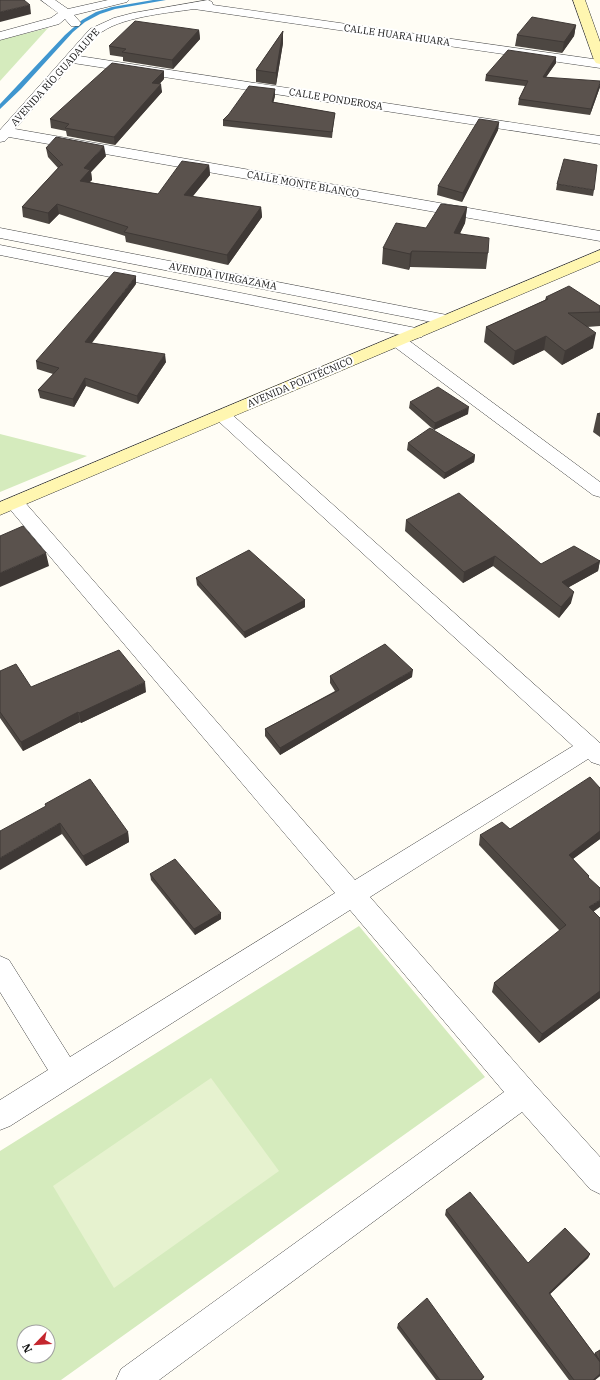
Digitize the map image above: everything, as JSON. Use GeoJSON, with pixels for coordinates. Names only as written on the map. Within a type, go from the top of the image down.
{"type":"FeatureCollection","features":[{"type":"Feature","properties":{"kind":"street"},"geometry":{"type":"LineString","coordinates":[[47,0],[79,24]]}},
{"type":"Feature","properties":{"kind":"street"},"geometry":{"type":"LineString","coordinates":[[0,36],[55,21],[79,24],[123,0]]}},
{"type":"Feature","properties":{"kind":"street","name":"AVENIDA RÍO GUADALUPE"},"geometry":{"type":"LineString","coordinates":[[3,135],[71,59],[79,24],[103,25],[129,18],[232,0]]}},
{"type":"Feature","properties":{"kind":"street"},"geometry":{"type":"LineString","coordinates":[[579,0],[600,58]]}},
{"type":"Feature","properties":{"kind":"street","name":"CALLE HUARA HUARA"},"geometry":{"type":"LineString","coordinates":[[194,6],[600,58]]}},
{"type":"Feature","properties":{"kind":"street","name":"CALLE PONDEROSA"},"geometry":{"type":"LineString","coordinates":[[71,59],[600,140]]}},
{"type":"Feature","properties":{"kind":"street","name":"CALLE MONTE BLANCO"},"geometry":{"type":"LineString","coordinates":[[3,135],[600,236]]}},
{"type":"Feature","properties":{"kind":"street","name":"AVENIDA IVIRGAZAMA"},"geometry":{"type":"LineString","coordinates":[[0,233],[447,320]]}},
{"type":"Feature","properties":{"kind":"street","name":"AVENIDA IVIRGAZAMA"},"geometry":{"type":"LineString","coordinates":[[0,250],[416,333]]}},
{"type":"Feature","properties":{"kind":"street","name":"AVENIDA POLITÉCNICO"},"geometry":{"type":"LineString","coordinates":[[8,506],[600,255]]}},
{"type":"Feature","properties":{"kind":"street"},"geometry":{"type":"LineString","coordinates":[[398,341],[600,491]]}},
{"type":"Feature","properties":{"kind":"street"},"geometry":{"type":"LineString","coordinates":[[0,1116],[354,894],[594,752],[222,415]]}},
{"type":"Feature","properties":{"kind":"street"},"geometry":{"type":"LineString","coordinates":[[8,506],[354,894],[524,1094],[600,1179]]}},
{"type":"Feature","properties":{"kind":"street"},"geometry":{"type":"LineString","coordinates":[[0,968],[66,1075]]}},
{"type":"Feature","properties":{"kind":"street"},"geometry":{"type":"LineString","coordinates":[[132,1380],[524,1094]]}},
{"type":"Feature","properties":{"kind":"green space"},"geometry":{"type":"Polygon","coordinates":[[[48,28],[0,81],[0,40],[48,28]]]}},
{"type":"Feature","properties":{"kind":"green space"},"geometry":{"type":"Polygon","coordinates":[[[0,434],[87,456],[0,492],[0,434]]]}},
{"type":"Feature","properties":{"kind":"green space"},"geometry":{"type":"Polygon","coordinates":[[[359,926],[485,1077],[61,1380],[0,1380],[0,1151],[359,926]]]}},
{"type":"Feature","properties":{"kind":"green space"},"geometry":{"type":"Polygon","coordinates":[[[211,1078],[279,1171],[114,1288],[53,1186],[211,1078]]]}},
{"type":"Feature","properties":{"kind":"building"},"geometry":{"type":"Polygon","coordinates":[[[0,0],[24,0],[30,5],[0,12],[0,0]]]}},
{"type":"Feature","properties":{"kind":"building"},"geometry":{"type":"Polygon","coordinates":[[[532,17],[576,25],[564,42],[517,35],[532,17]]]}},
{"type":"Feature","properties":{"kind":"building"},"geometry":{"type":"Polygon","coordinates":[[[135,21],[199,30],[172,60],[122,52],[126,49],[109,46],[135,21]]]}},
{"type":"Feature","properties":{"kind":"building"},"geometry":{"type":"Polygon","coordinates":[[[283,31],[276,73],[256,70],[283,31]]]}},
{"type":"Feature","properties":{"kind":"building"},"geometry":{"type":"Polygon","coordinates":[[[508,50],[556,57],[543,77],[600,81],[591,109],[519,99],[528,81],[486,75],[508,50]]]}},
{"type":"Feature","properties":{"kind":"building"},"geometry":{"type":"Polygon","coordinates":[[[112,63],[164,71],[152,83],[161,84],[114,137],[65,128],[69,124],[50,119],[112,63]]]}},
{"type":"Feature","properties":{"kind":"building"},"geometry":{"type":"Polygon","coordinates":[[[249,86],[275,89],[272,102],[335,113],[332,132],[223,120],[249,86]]]}},
{"type":"Feature","properties":{"kind":"building"},"geometry":{"type":"Polygon","coordinates":[[[479,119],[499,122],[463,193],[438,186],[479,119]]]}},
{"type":"Feature","properties":{"kind":"building"},"geometry":{"type":"Polygon","coordinates":[[[56,137],[104,146],[84,168],[90,170],[80,181],[158,194],[182,161],[209,165],[184,195],[261,207],[227,255],[124,232],[128,227],[57,204],[48,213],[22,207],[61,165],[63,165],[46,148],[56,137]]]}},
{"type":"Feature","properties":{"kind":"building"},"geometry":{"type":"Polygon","coordinates":[[[564,159],[597,165],[594,190],[557,184],[564,159]]]}},
{"type":"Feature","properties":{"kind":"building"},"geometry":{"type":"Polygon","coordinates":[[[441,204],[467,207],[454,233],[489,238],[488,253],[412,251],[410,254],[383,248],[396,223],[426,228],[441,204]]]}},
{"type":"Feature","properties":{"kind":"building"},"geometry":{"type":"Polygon","coordinates":[[[114,272],[136,276],[85,342],[165,354],[137,396],[85,378],[73,399],[38,390],[59,368],[36,361],[114,272]]]}},
{"type":"Feature","properties":{"kind":"building"},"geometry":{"type":"Polygon","coordinates":[[[569,286],[600,306],[600,312],[568,313],[596,333],[565,351],[546,336],[515,351],[486,327],[548,299],[546,297],[569,286]]]}},
{"type":"Feature","properties":{"kind":"building"},"geometry":{"type":"Polygon","coordinates":[[[438,387],[469,407],[435,423],[410,402],[438,387]]]}},
{"type":"Feature","properties":{"kind":"building"},"geometry":{"type":"Polygon","coordinates":[[[430,428],[475,455],[445,473],[408,443],[430,428]]]}},
{"type":"Feature","properties":{"kind":"building"},"geometry":{"type":"Polygon","coordinates":[[[459,493],[541,564],[574,546],[600,561],[562,582],[574,592],[561,607],[495,556],[464,572],[406,520],[459,493]]]}},
{"type":"Feature","properties":{"kind":"building"},"geometry":{"type":"Polygon","coordinates":[[[23,526],[46,553],[0,573],[0,536],[23,526]]]}},
{"type":"Feature","properties":{"kind":"building"},"geometry":{"type":"Polygon","coordinates":[[[249,550],[305,600],[244,632],[196,578],[249,550]]]}},
{"type":"Feature","properties":{"kind":"building"},"geometry":{"type":"Polygon","coordinates":[[[385,644],[413,670],[280,748],[265,729],[339,690],[330,676],[385,644]]]}},
{"type":"Feature","properties":{"kind":"building"},"geometry":{"type":"Polygon","coordinates":[[[119,650],[145,682],[79,713],[78,712],[21,742],[0,712],[0,671],[16,664],[31,687],[119,650]]]}},
{"type":"Feature","properties":{"kind":"building"},"geometry":{"type":"Polygon","coordinates":[[[590,777],[600,788],[600,831],[569,855],[589,876],[588,877],[600,888],[600,900],[589,907],[600,918],[600,991],[542,1034],[494,983],[566,925],[480,835],[502,822],[510,829],[590,777]]]}},
{"type":"Feature","properties":{"kind":"building"},"geometry":{"type":"Polygon","coordinates":[[[90,779],[128,832],[83,856],[60,823],[0,858],[0,831],[46,806],[45,804],[90,779]]]}},
{"type":"Feature","properties":{"kind":"building"},"geometry":{"type":"Polygon","coordinates":[[[175,859],[221,913],[194,929],[150,874],[175,859]]]}},
{"type":"Feature","properties":{"kind":"building"},"geometry":{"type":"Polygon","coordinates":[[[470,1192],[528,1263],[565,1228],[590,1254],[549,1293],[600,1362],[600,1374],[593,1380],[574,1380],[446,1210],[470,1192]]]}},
{"type":"Feature","properties":{"kind":"building"},"geometry":{"type":"Polygon","coordinates":[[[427,1298],[484,1377],[480,1380],[440,1380],[398,1324],[427,1298]]]}},
{"type":"Feature","properties":{"kind":"building"},"geometry":{"type":"Polygon","coordinates":[[[600,1350],[600,1361],[595,1353],[600,1350]]]}},
{"type":"Feature","properties":{"kind":"waterway"},"geometry":{"type":"LineString","coordinates":[[0,107],[66,36],[83,21],[106,10],[131,4],[164,0]]}}]}
